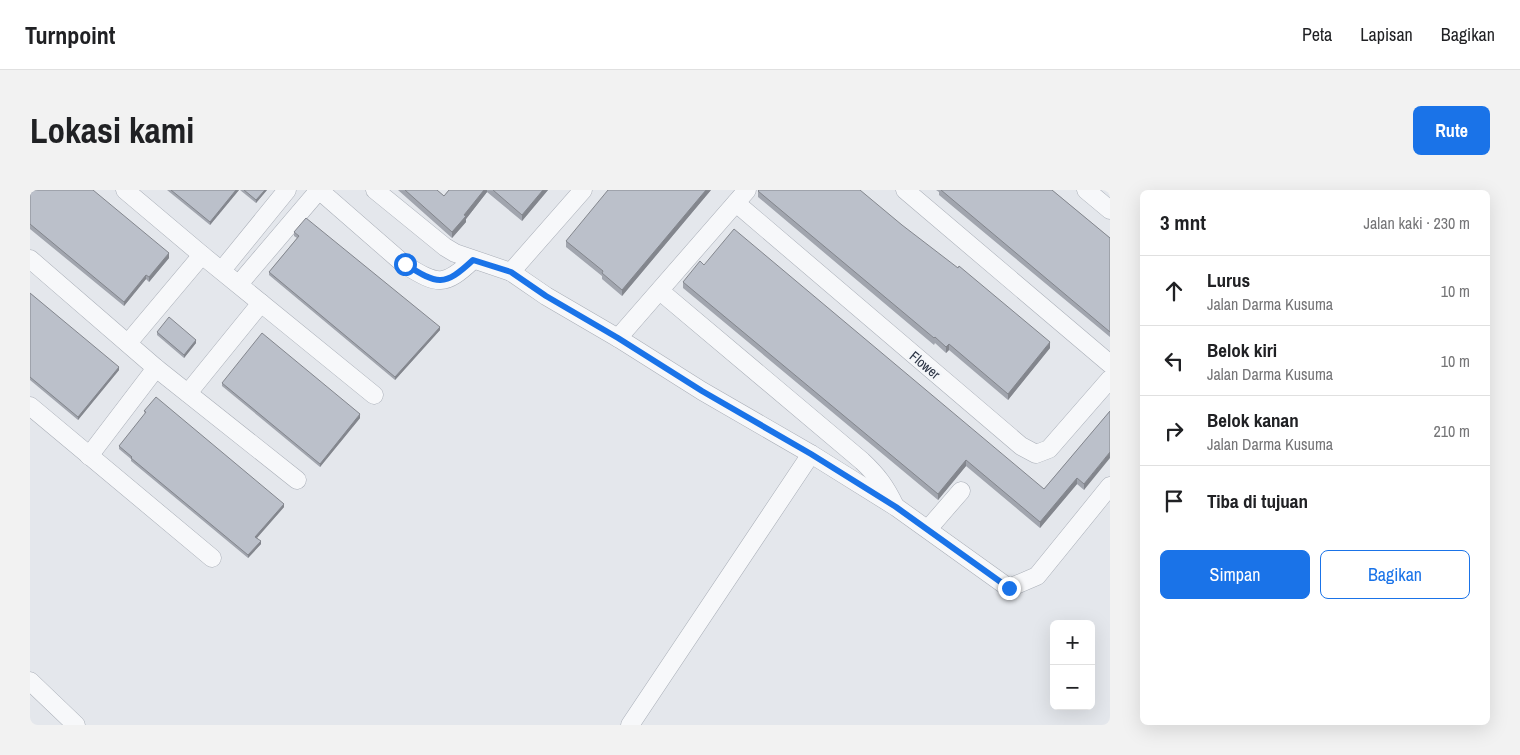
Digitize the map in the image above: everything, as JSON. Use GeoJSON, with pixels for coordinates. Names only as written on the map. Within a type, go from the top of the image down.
{"type":"FeatureCollection","features":[{"type":"Feature","properties":{"kind":"street"},"geometry":{"type":"LineString","coordinates":[[125,190],[202,256],[222,270],[374,395]]}},
{"type":"Feature","properties":{"kind":"street"},"geometry":{"type":"LineString","coordinates":[[222,270],[287,190]]}},
{"type":"Feature","properties":{"kind":"street"},"geometry":{"type":"LineString","coordinates":[[239,284],[319,190],[405,264],[420,274],[443,281],[453,278],[473,260]]}},
{"type":"Feature","properties":{"kind":"street"},"geometry":{"type":"LineString","coordinates":[[375,190],[445,247],[473,260],[511,272],[546,296],[618,338],[702,391],[811,454],[896,507],[1009,588],[1037,576],[1110,486]]}},
{"type":"Feature","properties":{"kind":"street"},"geometry":{"type":"LineString","coordinates":[[511,272],[584,190]]}},
{"type":"Feature","properties":{"kind":"street"},"geometry":{"type":"LineString","coordinates":[[905,190],[1110,364]]}},
{"type":"Feature","properties":{"kind":"street"},"geometry":{"type":"LineString","coordinates":[[1086,190],[1108,203]]}},
{"type":"Feature","properties":{"kind":"street"},"geometry":{"type":"LineString","coordinates":[[618,338],[741,197]]}},
{"type":"Feature","properties":{"kind":"street","name":"Flower"},"geometry":{"type":"LineString","coordinates":[[741,197],[1021,446],[1036,454],[1049,450],[1110,379]]}},
{"type":"Feature","properties":{"kind":"street"},"geometry":{"type":"LineString","coordinates":[[128,342],[202,256]]}},
{"type":"Feature","properties":{"kind":"street"},"geometry":{"type":"LineString","coordinates":[[30,259],[156,368],[297,480]]}},
{"type":"Feature","properties":{"kind":"street"},"geometry":{"type":"LineString","coordinates":[[660,291],[879,477],[896,507]]}},
{"type":"Feature","properties":{"kind":"street"},"geometry":{"type":"LineString","coordinates":[[188,393],[261,303]]}},
{"type":"Feature","properties":{"kind":"street"},"geometry":{"type":"LineString","coordinates":[[89,456],[156,368]]}},
{"type":"Feature","properties":{"kind":"street"},"geometry":{"type":"LineString","coordinates":[[30,406],[212,558]]}},
{"type":"Feature","properties":{"kind":"street"},"geometry":{"type":"LineString","coordinates":[[630,725],[811,454]]}},
{"type":"Feature","properties":{"kind":"street"},"geometry":{"type":"LineString","coordinates":[[928,529],[961,491]]}},
{"type":"Feature","properties":{"kind":"street"},"geometry":{"type":"LineString","coordinates":[[30,681],[76,725]]}},
{"type":"Feature","properties":{"kind":"building"},"geometry":{"type":"Polygon","coordinates":[[[30,190],[93,190],[169,253],[149,277],[146,275],[124,302],[30,224],[30,190]]]}},
{"type":"Feature","properties":{"kind":"building"},"geometry":{"type":"Polygon","coordinates":[[[171,190],[236,190],[210,222],[171,190]]]}},
{"type":"Feature","properties":{"kind":"building"},"geometry":{"type":"Polygon","coordinates":[[[244,190],[265,190],[256,200],[244,190]]]}},
{"type":"Feature","properties":{"kind":"building"},"geometry":{"type":"Polygon","coordinates":[[[405,190],[437,190],[444,196],[449,190],[484,190],[452,232],[405,190]]]}},
{"type":"Feature","properties":{"kind":"building"},"geometry":{"type":"Polygon","coordinates":[[[493,190],[543,190],[522,215],[493,190]]]}},
{"type":"Feature","properties":{"kind":"building"},"geometry":{"type":"Polygon","coordinates":[[[608,190],[706,190],[622,290],[602,273],[603,271],[566,241],[608,190]]]}},
{"type":"Feature","properties":{"kind":"building"},"geometry":{"type":"Polygon","coordinates":[[[759,190],[860,190],[958,268],[959,266],[1050,342],[1008,394],[949,344],[946,347],[934,338],[759,190]]]}},
{"type":"Feature","properties":{"kind":"building"},"geometry":{"type":"Polygon","coordinates":[[[941,190],[1052,190],[1110,238],[1110,332],[941,190]]]}},
{"type":"Feature","properties":{"kind":"building"},"geometry":{"type":"Polygon","coordinates":[[[306,218],[440,327],[395,377],[269,272],[299,236],[294,232],[306,218]]]}},
{"type":"Feature","properties":{"kind":"building"},"geometry":{"type":"Polygon","coordinates":[[[734,229],[1044,489],[1110,411],[1110,452],[1084,484],[1077,478],[1040,522],[966,460],[938,494],[683,282],[700,261],[704,265],[734,229]]]}},
{"type":"Feature","properties":{"kind":"building"},"geometry":{"type":"Polygon","coordinates":[[[30,293],[119,367],[78,417],[30,377],[30,293]]]}},
{"type":"Feature","properties":{"kind":"building"},"geometry":{"type":"Polygon","coordinates":[[[169,317],[196,340],[184,355],[157,332],[169,317]]]}},
{"type":"Feature","properties":{"kind":"building"},"geometry":{"type":"Polygon","coordinates":[[[262,333],[360,414],[320,464],[222,383],[262,333]]]}},
{"type":"Feature","properties":{"kind":"building"},"geometry":{"type":"Polygon","coordinates":[[[156,397],[284,504],[255,537],[261,541],[248,555],[119,446],[156,397]]]}},
{"type":"Feature","properties":{"kind":"route"},"geometry":{"type":"LineString","coordinates":[[405,264],[420,274],[443,281],[453,278],[473,260],[511,272],[546,296],[618,338],[702,391],[811,454],[896,507],[1009,588]]}}]}
